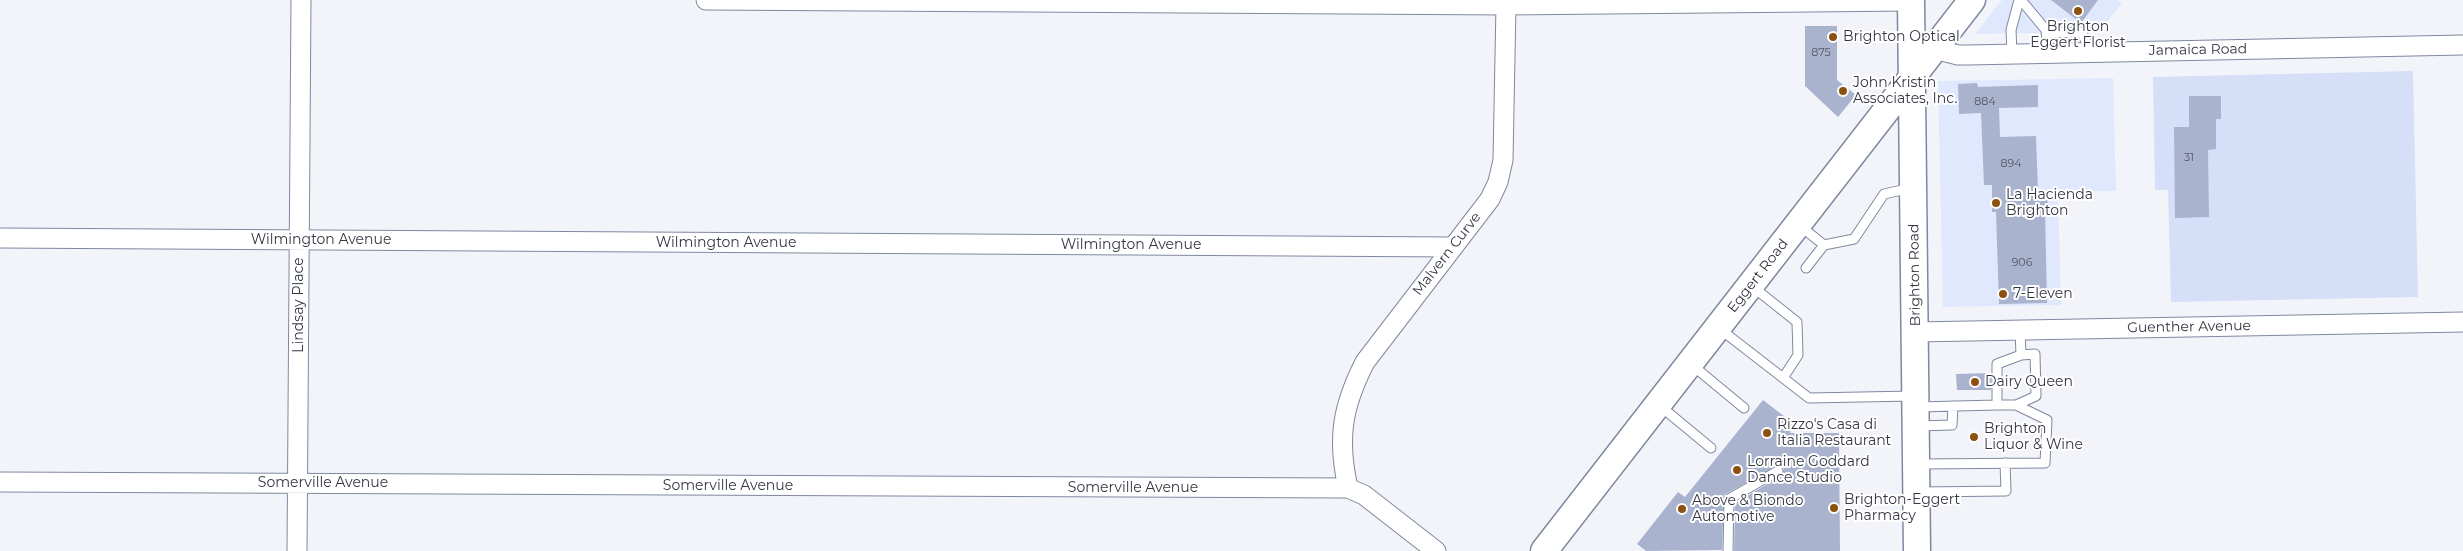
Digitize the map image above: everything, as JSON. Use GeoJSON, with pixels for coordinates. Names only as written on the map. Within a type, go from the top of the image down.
{"type":"FeatureCollection","features":[{"type":"Feature","properties":{"kind":"street","name":"Lindsay Place"},"geometry":{"type":"LineString","coordinates":[[297,551],[301,0]]}},
{"type":"Feature","properties":{"kind":"street"},"geometry":{"type":"LineString","coordinates":[[706,0],[1506,4],[1911,0]]}},
{"type":"Feature","properties":{"kind":"street","name":"Brighton Road"},"geometry":{"type":"LineString","coordinates":[[1911,0],[1918,551]]}},
{"type":"Feature","properties":{"kind":"street","name":"Eggert Road"},"geometry":{"type":"LineString","coordinates":[[1544,551],[1972,0]]}},
{"type":"Feature","properties":{"kind":"street","name":"Malvern Curve"},"geometry":{"type":"LineString","coordinates":[[1348,488],[1342,463],[1341,437],[1345,410],[1353,386],[1365,362],[1490,199],[1498,182],[1503,160],[1506,4]]}},
{"type":"Feature","properties":{"kind":"street","name":"Jamaica Road"},"geometry":{"type":"LineString","coordinates":[[1934,48],[1958,55],[2463,46]]}},
{"type":"Feature","properties":{"kind":"street","name":"Wilmington Avenue"},"geometry":{"type":"LineString","coordinates":[[0,238],[1453,247]]}},
{"type":"Feature","properties":{"kind":"street","name":"Guenther Avenue"},"geometry":{"type":"LineString","coordinates":[[1916,332],[2463,322]]}},
{"type":"Feature","properties":{"kind":"street","name":"Somerville Avenue"},"geometry":{"type":"LineString","coordinates":[[0,482],[1348,488],[1364,495],[1436,551]]}},
{"type":"Feature","properties":{"kind":"lane"},"geometry":{"type":"LineString","coordinates":[[2020,0],[2046,33],[2048,53]]}},
{"type":"Feature","properties":{"kind":"lane"},"geometry":{"type":"LineString","coordinates":[[2012,54],[2011,30],[2020,0]]}},
{"type":"Feature","properties":{"kind":"lane"},"geometry":{"type":"LineString","coordinates":[[2046,33],[2082,32],[2086,53]]}},
{"type":"Feature","properties":{"kind":"lane"},"geometry":{"type":"LineString","coordinates":[[1806,268],[1824,245],[1854,239],[1884,194],[1914,187]]}},
{"type":"Feature","properties":{"kind":"lane"},"geometry":{"type":"LineString","coordinates":[[1798,224],[1824,245]]}},
{"type":"Feature","properties":{"kind":"lane"},"geometry":{"type":"LineString","coordinates":[[1750,285],[1797,322],[1798,355],[1783,378]]}},
{"type":"Feature","properties":{"kind":"lane"},"geometry":{"type":"LineString","coordinates":[[1718,327],[1809,398],[1916,410],[1953,406],[2016,405],[2036,396],[2035,354],[2021,355],[1997,364],[1997,405]]}},
{"type":"Feature","properties":{"kind":"lane"},"geometry":{"type":"LineString","coordinates":[[2020,330],[2021,355]]}},
{"type":"Feature","properties":{"kind":"lane"},"geometry":{"type":"LineString","coordinates":[[1690,363],[1744,408]]}},
{"type":"Feature","properties":{"kind":"lane"},"geometry":{"type":"LineString","coordinates":[[1658,405],[1711,448]]}},
{"type":"Feature","properties":{"kind":"lane"},"geometry":{"type":"LineString","coordinates":[[1917,464],[2045,463],[2047,420],[2016,405]]}},
{"type":"Feature","properties":{"kind":"lane"},"geometry":{"type":"LineString","coordinates":[[1916,410],[1952,425],[1953,406]]}},
{"type":"Feature","properties":{"kind":"lane"},"geometry":{"type":"LineString","coordinates":[[1917,492],[2006,490],[2005,464]]}},
{"type":"Feature","properties":{"kind":"lane"},"geometry":{"type":"LineString","coordinates":[[1728,551],[1729,499],[1778,471]]}},
{"type":"Feature","properties":{"kind":"shaded area"},"geometry":{"type":"Polygon","coordinates":[[[2002,0],[2118,0],[2122,3],[2099,32],[1975,34],[2002,0]]]}},
{"type":"Feature","properties":{"kind":"shaded area"},"geometry":{"type":"Polygon","coordinates":[[[2413,71],[2418,297],[2171,302],[2168,190],[2155,190],[2153,77],[2413,71]]]}},
{"type":"Feature","properties":{"kind":"shaded area"},"geometry":{"type":"Polygon","coordinates":[[[2113,78],[2116,191],[2058,192],[2061,305],[1943,307],[1938,81],[2113,78]]]}},
{"type":"Feature","properties":{"kind":"building","name":"Brighton Eggert Florist"},"geometry":{"type":"Polygon","coordinates":[[[2051,0],[2098,0],[2081,23],[2051,0]]]}},
{"type":"Feature","properties":{"kind":"building"},"geometry":{"type":"Polygon","coordinates":[[[1805,26],[1837,26],[1837,80],[1856,95],[1838,117],[1805,86],[1805,26]]]}},
{"type":"Feature","properties":{"kind":"building"},"geometry":{"type":"Polygon","coordinates":[[[1977,83],[1978,87],[2038,85],[2038,107],[1999,108],[2000,137],[2036,136],[2038,192],[2047,192],[2048,210],[2045,210],[2047,303],[1999,304],[1996,212],[1992,212],[1992,185],[1984,185],[1981,113],[1959,114],[1958,84],[1977,83]]]}},
{"type":"Feature","properties":{"kind":"building"},"geometry":{"type":"Polygon","coordinates":[[[2189,96],[2221,96],[2221,119],[2216,119],[2216,149],[2208,150],[2209,217],[2175,218],[2174,127],[2189,127],[2189,96]]]}},
{"type":"Feature","properties":{"kind":"building","name":"Dairy Queen"},"geometry":{"type":"Polygon","coordinates":[[[1991,373],[1991,390],[1957,390],[1956,374],[1991,373]]]}},
{"type":"Feature","properties":{"kind":"building"},"geometry":{"type":"Polygon","coordinates":[[[1763,400],[1793,423],[1790,433],[1839,433],[1840,551],[1734,551],[1735,503],[1781,476],[1784,468],[1779,465],[1724,495],[1722,550],[1646,551],[1637,544],[1678,492],[1685,497],[1763,400]]]}},
{"type":"Feature","properties":{"kind":"place","name":"Brighton Eggert Florist"},"geometry":{"type":"Point","coordinates":[2078,11]}},
{"type":"Feature","properties":{"kind":"place","name":"Brighton Optical"},"geometry":{"type":"Point","coordinates":[1833,37]}},
{"type":"Feature","properties":{"kind":"place","name":"John Kristin Associates, Inc."},"geometry":{"type":"Point","coordinates":[1843,91]}},
{"type":"Feature","properties":{"kind":"place","name":"La Hacienda Brighton"},"geometry":{"type":"Point","coordinates":[1996,203]}},
{"type":"Feature","properties":{"kind":"place","name":"7-Eleven"},"geometry":{"type":"Point","coordinates":[2003,294]}},
{"type":"Feature","properties":{"kind":"place","name":"Dairy Queen"},"geometry":{"type":"Point","coordinates":[1975,382]}},
{"type":"Feature","properties":{"kind":"place","name":"Rizzo's Casa di Italia Restaurant"},"geometry":{"type":"Point","coordinates":[1767,433]}},
{"type":"Feature","properties":{"kind":"place","name":"Brighton Liquor & Wine"},"geometry":{"type":"Point","coordinates":[1974,437]}},
{"type":"Feature","properties":{"kind":"place","name":"Lorraine Goddard Dance Studio"},"geometry":{"type":"Point","coordinates":[1737,470]}},
{"type":"Feature","properties":{"kind":"place","name":"Brighton-Eggert Pharmacy"},"geometry":{"type":"Point","coordinates":[1834,508]}},
{"type":"Feature","properties":{"kind":"place","name":"Above & Biondo Automotive"},"geometry":{"type":"Point","coordinates":[1682,509]}}]}
